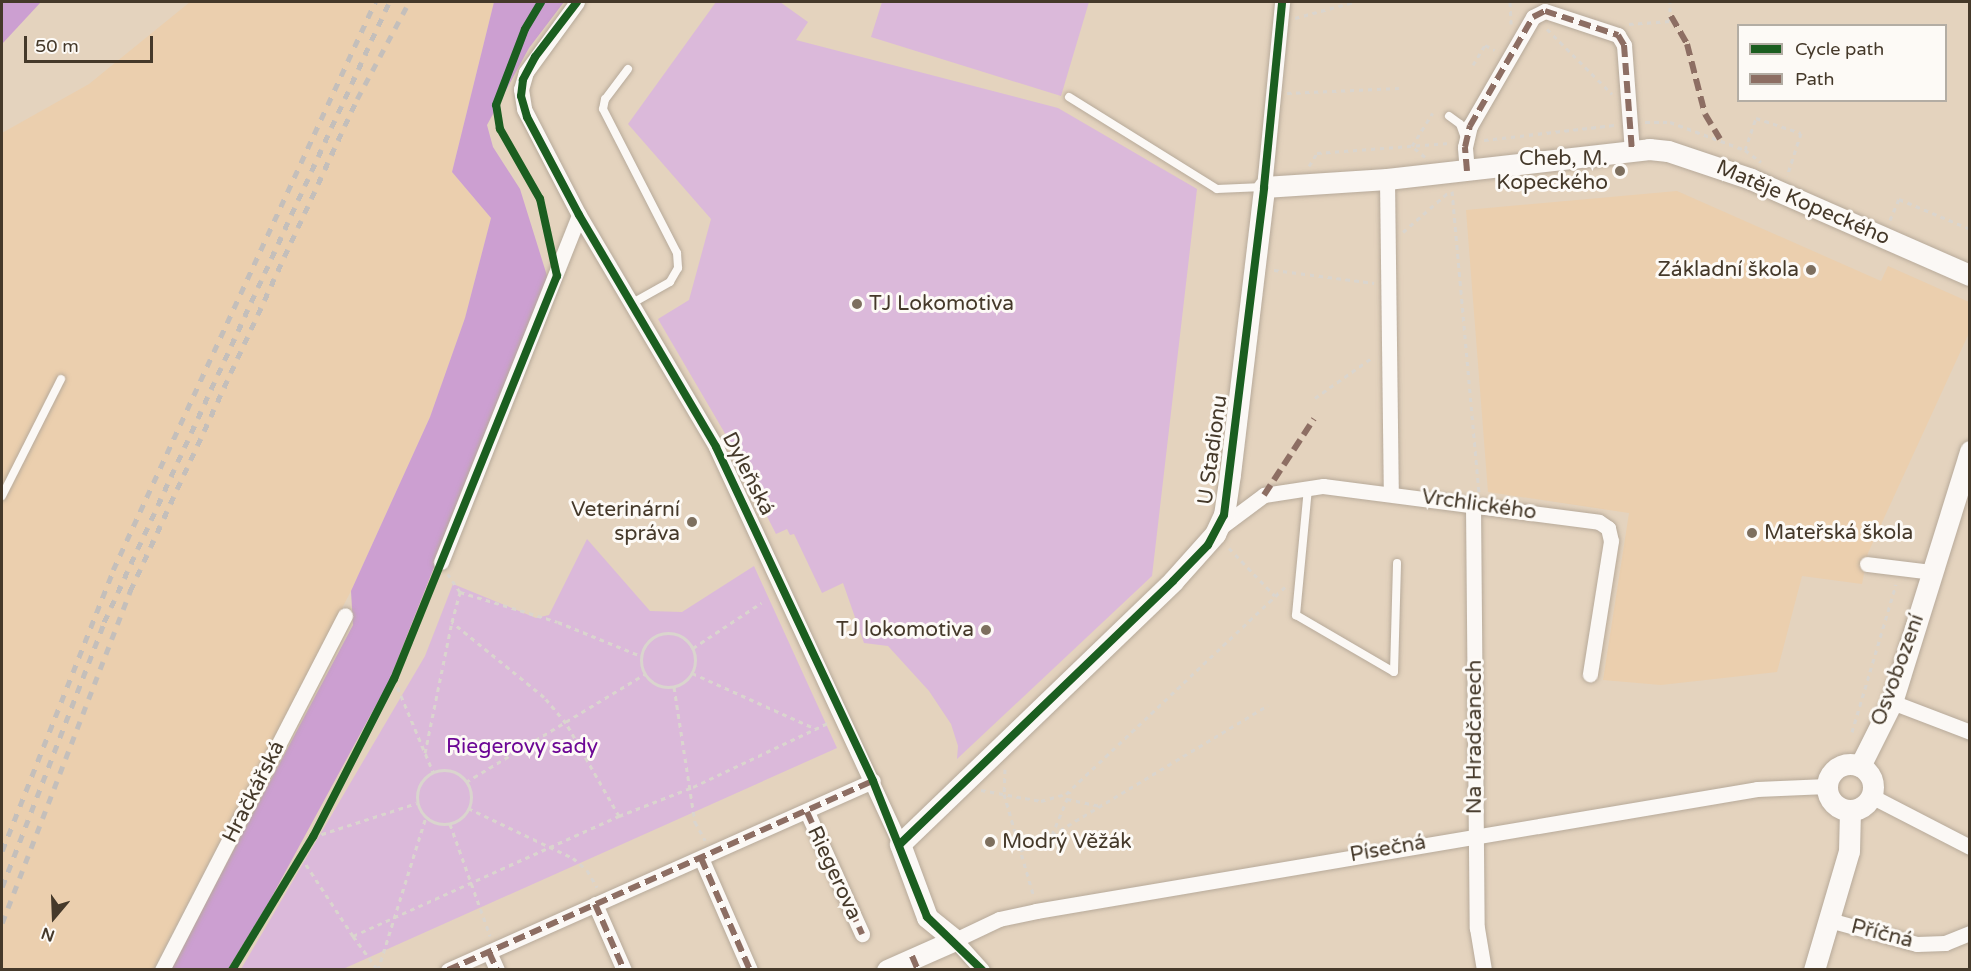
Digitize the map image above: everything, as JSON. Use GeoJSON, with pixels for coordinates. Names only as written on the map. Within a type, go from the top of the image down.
{"type":"FeatureCollection","features":[{"type":"Feature","properties":{"kind":"street","name":"Dyleňská"},"geometry":{"type":"LineString","coordinates":[[577,2],[535,57],[523,80],[521,96],[534,132],[579,215],[716,447],[873,781],[900,844],[927,917],[955,940],[982,969]]}},
{"type":"Feature","properties":{"kind":"street","name":"U Stadionu"},"geometry":{"type":"LineString","coordinates":[[900,844],[1173,581],[1215,534],[1224,515],[1264,188],[1282,2]]}},
{"type":"Feature","properties":{"kind":"street"},"geometry":{"type":"LineString","coordinates":[[1456,178],[1470,126],[1533,17],[1545,11],[1618,35],[1624,45],[1632,151]]}},
{"type":"Feature","properties":{"kind":"street","name":"Matěje Kopeckého"},"geometry":{"type":"LineString","coordinates":[[1264,188],[1387,179],[1456,178],[1632,151],[1668,151],[1742,175],[1970,275]]}},
{"type":"Feature","properties":{"kind":"street"},"geometry":{"type":"LineString","coordinates":[[1387,179],[1391,493]]}},
{"type":"Feature","properties":{"kind":"street"},"geometry":{"type":"LineString","coordinates":[[441,562],[579,215]]}},
{"type":"Feature","properties":{"kind":"street","name":"Osvobození"},"geometry":{"type":"LineString","coordinates":[[1860,766],[1892,702],[1932,572],[1963,497],[1970,451]]}},
{"type":"Feature","properties":{"kind":"street","name":"Vrchlického"},"geometry":{"type":"LineString","coordinates":[[1215,534],[1240,511],[1264,495],[1308,486],[1391,493],[1599,522],[1608,528],[1611,540],[1590,674]]}},
{"type":"Feature","properties":{"kind":"street","name":"Na Hradčanech"},"geometry":{"type":"LineString","coordinates":[[1477,505],[1476,834],[1478,940],[1484,969]]}},
{"type":"Feature","properties":{"kind":"street"},"geometry":{"type":"LineString","coordinates":[[1867,564],[1932,572]]}},
{"type":"Feature","properties":{"kind":"street","name":"Hračkářská"},"geometry":{"type":"LineString","coordinates":[[162,969],[345,615]]}},
{"type":"Feature","properties":{"kind":"street"},"geometry":{"type":"LineString","coordinates":[[1892,702],[1970,732]]}},
{"type":"Feature","properties":{"kind":"street"},"geometry":{"type":"LineString","coordinates":[[1860,766],[1871,777],[1871,796],[1863,807],[1850,810],[1834,802],[1827,786],[1837,769],[1860,766]]}},
{"type":"Feature","properties":{"kind":"street","name":"Riegerova"},"geometry":{"type":"LineString","coordinates":[[448,969],[873,781]]}},
{"type":"Feature","properties":{"kind":"street","name":"Písečná"},"geometry":{"type":"LineString","coordinates":[[955,940],[999,919],[1036,910],[1476,834],[1757,789],[1827,786]]}},
{"type":"Feature","properties":{"kind":"street"},"geometry":{"type":"LineString","coordinates":[[1871,796],[1970,847]]}},
{"type":"Feature","properties":{"kind":"street"},"geometry":{"type":"LineString","coordinates":[[1814,969],[1849,851],[1850,810]]}},
{"type":"Feature","properties":{"kind":"street","name":"Riegerova"},"geometry":{"type":"LineString","coordinates":[[807,812],[862,934]]}},
{"type":"Feature","properties":{"kind":"street"},"geometry":{"type":"LineString","coordinates":[[706,856],[750,969]]}},
{"type":"Feature","properties":{"kind":"street"},"geometry":{"type":"LineString","coordinates":[[600,902],[624,969]]}},
{"type":"Feature","properties":{"kind":"street","name":"Příčná"},"geometry":{"type":"LineString","coordinates":[[1829,920],[1917,944],[1945,943],[1970,933]]}},
{"type":"Feature","properties":{"kind":"street"},"geometry":{"type":"LineString","coordinates":[[887,969],[955,940]]}},
{"type":"Feature","properties":{"kind":"street"},"geometry":{"type":"LineString","coordinates":[[492,950],[497,969]]}},
{"type":"Feature","properties":{"kind":"lane"},"geometry":{"type":"LineString","coordinates":[[628,69],[605,99],[603,109],[677,253],[678,268],[670,282],[631,304]]}},
{"type":"Feature","properties":{"kind":"lane"},"geometry":{"type":"LineString","coordinates":[[1069,97],[1218,189],[1264,188]]}},
{"type":"Feature","properties":{"kind":"lane"},"geometry":{"type":"LineString","coordinates":[[1449,116],[1460,124],[1466,142]]}},
{"type":"Feature","properties":{"kind":"lane"},"geometry":{"type":"LineString","coordinates":[[2,496],[61,379]]}},
{"type":"Feature","properties":{"kind":"lane"},"geometry":{"type":"LineString","coordinates":[[1308,486],[1296,615],[1394,672],[1396,563]]}},
{"type":"Feature","properties":{"kind":"path"},"geometry":{"type":"LineString","coordinates":[[1293,18],[1354,2]]}},
{"type":"Feature","properties":{"kind":"path"},"geometry":{"type":"LineString","coordinates":[[1510,2],[1510,22]]}},
{"type":"Feature","properties":{"kind":"path"},"geometry":{"type":"LineString","coordinates":[[1623,22],[1670,21],[1670,2]]}},
{"type":"Feature","properties":{"kind":"path"},"geometry":{"type":"LineString","coordinates":[[1545,11],[1550,34],[1629,110]]}},
{"type":"Feature","properties":{"kind":"path"},"geometry":{"type":"LineString","coordinates":[[1473,65],[1485,45],[1509,59]]}},
{"type":"Feature","properties":{"kind":"path"},"geometry":{"type":"LineString","coordinates":[[1285,93],[1399,88]]}},
{"type":"Feature","properties":{"kind":"path"},"geometry":{"type":"LineString","coordinates":[[1412,146],[1433,113]]}},
{"type":"Feature","properties":{"kind":"path"},"geometry":{"type":"LineString","coordinates":[[1745,150],[1756,118],[1801,132],[1786,178]]}},
{"type":"Feature","properties":{"kind":"path"},"geometry":{"type":"LineString","coordinates":[[1303,185],[1317,153],[1466,142]]}},
{"type":"Feature","properties":{"kind":"path"},"geometry":{"type":"LineString","coordinates":[[1388,245],[1456,178]]}},
{"type":"Feature","properties":{"kind":"path"},"geometry":{"type":"LineString","coordinates":[[1456,178],[1477,505]]}},
{"type":"Feature","properties":{"kind":"path"},"geometry":{"type":"LineString","coordinates":[[1896,208],[1899,199],[1970,228]]}},
{"type":"Feature","properties":{"kind":"path"},"geometry":{"type":"LineString","coordinates":[[1254,268],[1388,285]]}},
{"type":"Feature","properties":{"kind":"path"},"geometry":{"type":"LineString","coordinates":[[1316,398],[1389,346]]}},
{"type":"Feature","properties":{"kind":"path"},"geometry":{"type":"LineString","coordinates":[[1215,534],[1275,596]]}},
{"type":"Feature","properties":{"kind":"path"},"geometry":{"type":"LineString","coordinates":[[441,562],[460,592],[558,621],[642,656]]}},
{"type":"Feature","properties":{"kind":"path"},"geometry":{"type":"LineString","coordinates":[[1852,732],[1901,568]]}},
{"type":"Feature","properties":{"kind":"path"},"geometry":{"type":"LineString","coordinates":[[979,789],[1041,801],[1070,790],[1300,572]]}},
{"type":"Feature","properties":{"kind":"path"},"geometry":{"type":"LineString","coordinates":[[425,753],[460,592]]}},
{"type":"Feature","properties":{"kind":"path"},"geometry":{"type":"LineString","coordinates":[[693,648],[761,603]]}},
{"type":"Feature","properties":{"kind":"path"},"geometry":{"type":"LineString","coordinates":[[452,622],[544,697],[566,723],[619,816]]}},
{"type":"Feature","properties":{"kind":"path"},"geometry":{"type":"LineString","coordinates":[[664,634],[681,636],[693,648],[693,673],[674,687],[658,686],[645,674],[642,656],[649,641],[664,634]]}},
{"type":"Feature","properties":{"kind":"path"},"geometry":{"type":"LineString","coordinates":[[389,689],[399,668]]}},
{"type":"Feature","properties":{"kind":"path"},"geometry":{"type":"LineString","coordinates":[[693,673],[816,729]]}},
{"type":"Feature","properties":{"kind":"path"},"geometry":{"type":"LineString","coordinates":[[466,782],[645,674]]}},
{"type":"Feature","properties":{"kind":"path"},"geometry":{"type":"LineString","coordinates":[[394,679],[433,772]]}},
{"type":"Feature","properties":{"kind":"path"},"geometry":{"type":"LineString","coordinates":[[674,687],[693,787],[695,822],[706,856]]}},
{"type":"Feature","properties":{"kind":"path"},"geometry":{"type":"LineString","coordinates":[[1020,851],[1052,835],[1268,705]]}},
{"type":"Feature","properties":{"kind":"path"},"geometry":{"type":"LineString","coordinates":[[353,936],[619,816],[693,787],[842,715]]}},
{"type":"Feature","properties":{"kind":"path"},"geometry":{"type":"LineString","coordinates":[[451,771],[466,782],[470,790],[468,808],[450,823],[426,817],[417,803],[419,785],[433,772],[451,771]]}},
{"type":"Feature","properties":{"kind":"path"},"geometry":{"type":"LineString","coordinates":[[1052,835],[1070,790]]}},
{"type":"Feature","properties":{"kind":"path"},"geometry":{"type":"LineString","coordinates":[[1004,794],[1033,894]]}},
{"type":"Feature","properties":{"kind":"path"},"geometry":{"type":"LineString","coordinates":[[1067,799],[1100,806]]}},
{"type":"Feature","properties":{"kind":"path"},"geometry":{"type":"LineString","coordinates":[[313,837],[417,803]]}},
{"type":"Feature","properties":{"kind":"path"},"geometry":{"type":"LineString","coordinates":[[468,808],[551,847],[587,870],[600,902]]}},
{"type":"Feature","properties":{"kind":"path"},"geometry":{"type":"LineString","coordinates":[[378,969],[426,817]]}},
{"type":"Feature","properties":{"kind":"path"},"geometry":{"type":"LineString","coordinates":[[450,823],[492,950]]}},
{"type":"Feature","properties":{"kind":"path"},"geometry":{"type":"LineString","coordinates":[[294,867],[318,826]]}},
{"type":"Feature","properties":{"kind":"path"},"geometry":{"type":"LineString","coordinates":[[301,857],[353,936],[378,969]]}},
{"type":"Feature","properties":{"kind":"shaded area"},"geometry":{"type":"Polygon","coordinates":[[[2,2],[41,2],[2,44],[2,2]]]}},
{"type":"Feature","properties":{"kind":"shaded area"},"geometry":{"type":"Polygon","coordinates":[[[190,2],[494,2],[452,172],[491,218],[465,318],[430,417],[351,591],[153,969],[2,969],[2,133],[89,84],[190,2]]]}},
{"type":"Feature","properties":{"kind":"shaded area"},"geometry":{"type":"Polygon","coordinates":[[[494,2],[564,2],[529,48],[487,125],[493,147],[520,189],[548,279],[389,681],[270,900],[228,969],[170,970],[353,625],[351,591],[430,417],[465,318],[491,218],[452,172],[494,2]]]}},
{"type":"Feature","properties":{"kind":"shaded area"},"geometry":{"type":"Polygon","coordinates":[[[1677,191],[1881,281],[1888,266],[1969,302],[1969,333],[1868,553],[1862,584],[1802,576],[1777,672],[1661,685],[1603,680],[1629,513],[1488,492],[1466,210],[1677,191]]]}},
{"type":"Feature","properties":{"kind":"green space"},"geometry":{"type":"Polygon","coordinates":[[[716,2],[780,2],[808,22],[796,40],[1058,108],[1197,189],[1152,576],[957,759],[958,746],[951,724],[929,691],[888,646],[864,643],[843,583],[822,593],[794,534],[790,535],[787,529],[776,534],[723,430],[658,319],[689,300],[711,219],[628,124],[716,2]]]}},
{"type":"Feature","properties":{"kind":"green space"},"geometry":{"type":"Polygon","coordinates":[[[882,2],[1089,2],[1061,96],[871,37],[882,2]]]}},
{"type":"Feature","properties":{"kind":"green space","name":"Riegerovy sady"},"geometry":{"type":"Polygon","coordinates":[[[587,539],[650,611],[682,612],[754,566],[837,748],[343,969],[241,969],[425,656],[453,584],[536,618],[549,615],[587,539]]]}},
{"type":"Feature","properties":{"kind":"railway"},"geometry":{"type":"LineString","coordinates":[[2,851],[113,570],[375,2]]}},
{"type":"Feature","properties":{"kind":"railway"},"geometry":{"type":"LineString","coordinates":[[2,887],[104,622],[389,2]]}},
{"type":"Feature","properties":{"kind":"railway"},"geometry":{"type":"LineString","coordinates":[[2,923],[130,591],[357,99],[409,2]]}},
{"type":"Feature","properties":{"kind":"marked path"},"geometry":{"type":"LineString","coordinates":[[1467,171],[1465,147],[1470,126],[1533,17],[1545,11],[1618,35],[1624,45],[1632,151]]}},
{"type":"Feature","properties":{"kind":"marked path"},"geometry":{"type":"LineString","coordinates":[[1671,16],[1687,44],[1705,114],[1720,139]]}},
{"type":"Feature","properties":{"kind":"marked path"},"geometry":{"type":"LineString","coordinates":[[1264,495],[1314,419]]}},
{"type":"Feature","properties":{"kind":"marked path"},"geometry":{"type":"LineString","coordinates":[[448,970],[873,781]]}},
{"type":"Feature","properties":{"kind":"marked path"},"geometry":{"type":"LineString","coordinates":[[807,812],[862,934]]}},
{"type":"Feature","properties":{"kind":"marked path"},"geometry":{"type":"LineString","coordinates":[[701,858],[750,970]]}},
{"type":"Feature","properties":{"kind":"marked path"},"geometry":{"type":"LineString","coordinates":[[595,904],[624,970]]}},
{"type":"Feature","properties":{"kind":"marked path"},"geometry":{"type":"LineString","coordinates":[[489,952],[497,970]]}},
{"type":"Feature","properties":{"kind":"marked path"},"geometry":{"type":"LineString","coordinates":[[912,956],[918,970]]}},
{"type":"Feature","properties":{"kind":"cycle path"},"geometry":{"type":"LineString","coordinates":[[232,970],[313,837],[394,679],[557,276],[540,199],[500,129],[496,105],[525,29],[541,2]]}},
{"type":"Feature","properties":{"kind":"cycle path"},"geometry":{"type":"LineString","coordinates":[[577,2],[535,57],[523,80],[521,96],[527,117],[579,215],[716,447],[873,781],[927,917],[982,970]]}},
{"type":"Feature","properties":{"kind":"cycle path"},"geometry":{"type":"LineString","coordinates":[[900,844],[1173,581],[1208,545],[1224,515],[1264,187],[1282,2]]}},
{"type":"Feature","properties":{"kind":"place","name":"Cheb, M. Kopeckého"},"geometry":{"type":"Point","coordinates":[1620,171]}},
{"type":"Feature","properties":{"kind":"place","name":"Základní škola"},"geometry":{"type":"Point","coordinates":[1811,270]}},
{"type":"Feature","properties":{"kind":"place","name":"TJ Lokomotiva"},"geometry":{"type":"Point","coordinates":[857,304]}},
{"type":"Feature","properties":{"kind":"place","name":"Veterinární správa"},"geometry":{"type":"Point","coordinates":[692,522]}},
{"type":"Feature","properties":{"kind":"place","name":"Mateřská škola"},"geometry":{"type":"Point","coordinates":[1752,533]}},
{"type":"Feature","properties":{"kind":"place","name":"TJ lokomotiva"},"geometry":{"type":"Point","coordinates":[986,630]}},
{"type":"Feature","properties":{"kind":"place","name":"Modrý Věžák"},"geometry":{"type":"Point","coordinates":[990,842]}}]}
